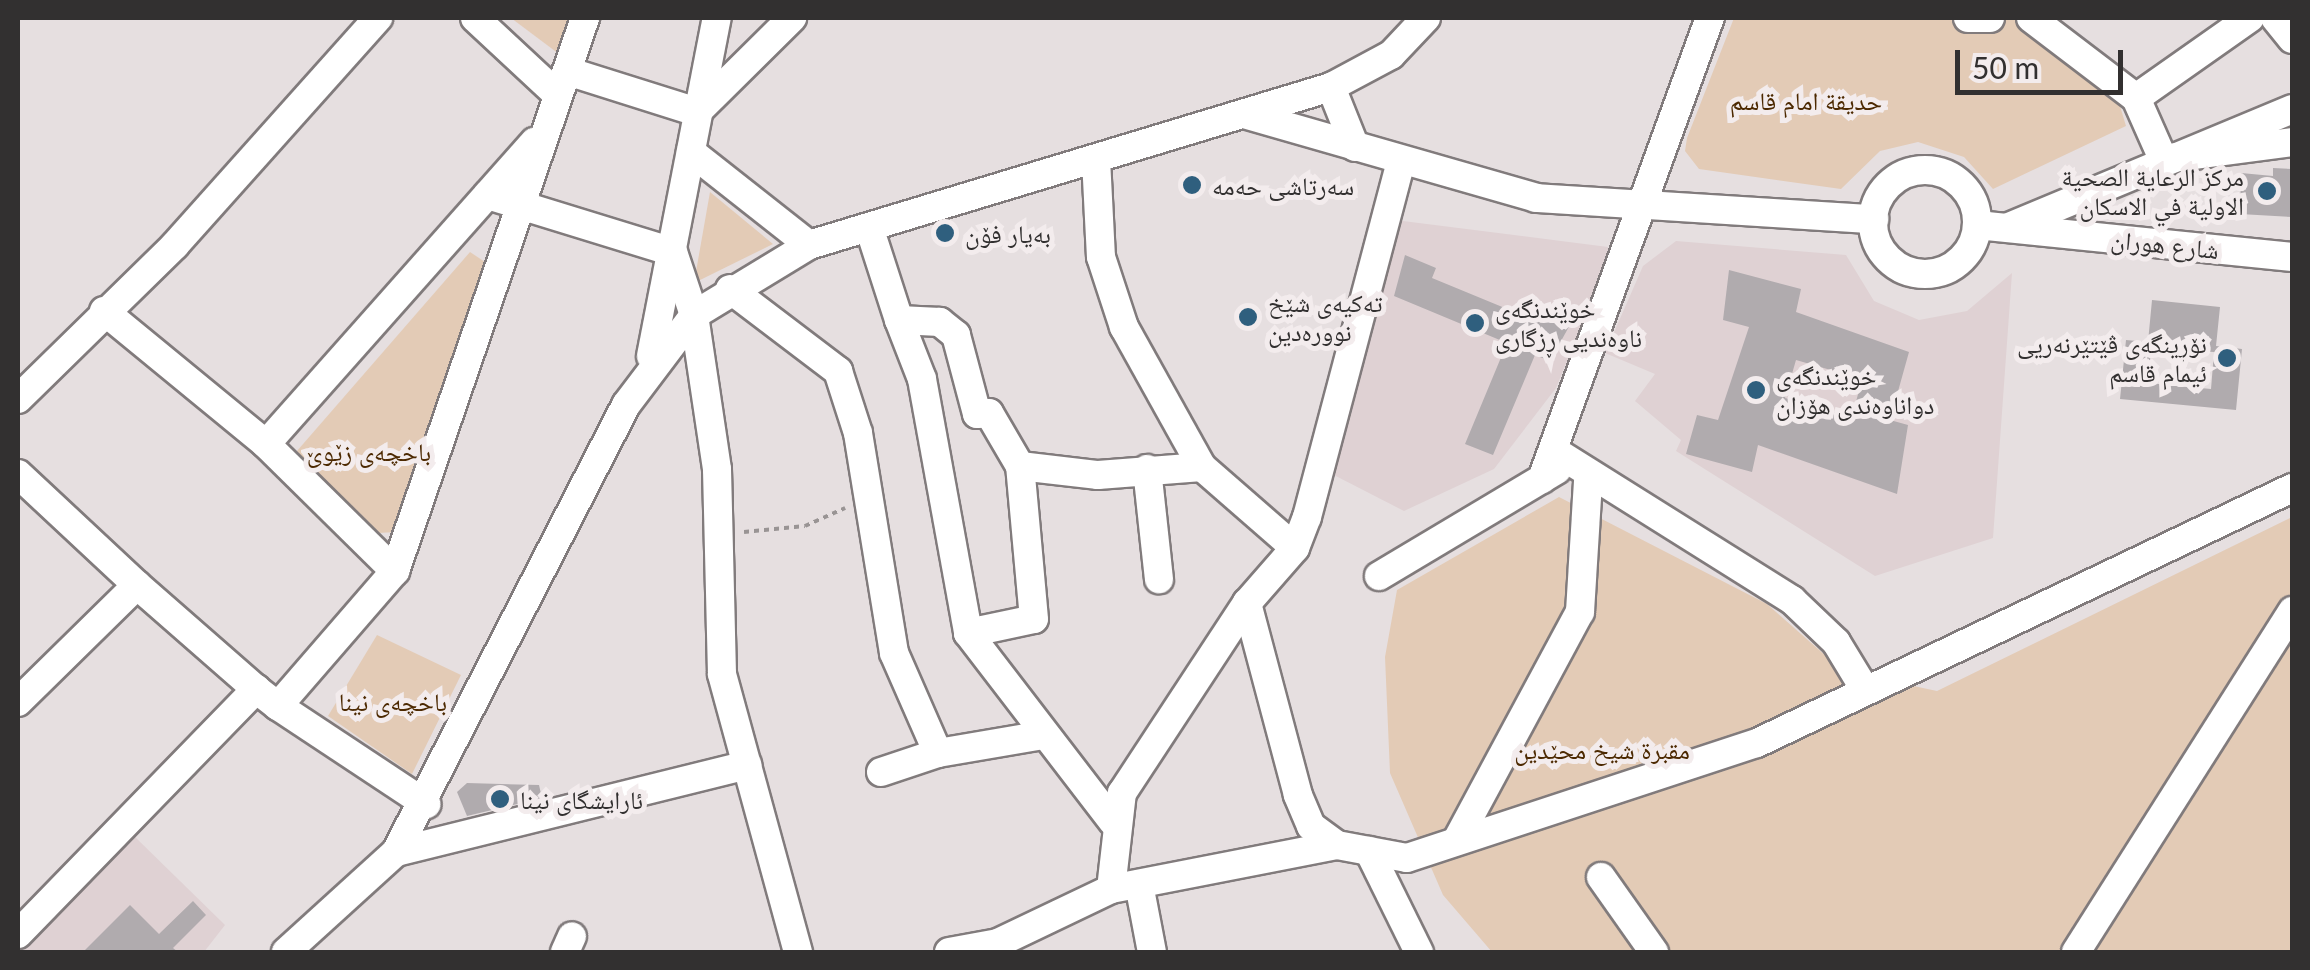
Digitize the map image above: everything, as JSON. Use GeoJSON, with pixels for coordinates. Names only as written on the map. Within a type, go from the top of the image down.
{"type":"FeatureCollection","features":[{"type":"Feature","properties":{"kind":"street"},"geometry":{"type":"LineString","coordinates":[[18,400],[378,18]]}},
{"type":"Feature","properties":{"kind":"street"},"geometry":{"type":"LineString","coordinates":[[475,18],[563,83],[697,112]]}},
{"type":"Feature","properties":{"kind":"street"},"geometry":{"type":"LineString","coordinates":[[18,934],[395,572],[585,18]]}},
{"type":"Feature","properties":{"kind":"street"},"geometry":{"type":"LineString","coordinates":[[649,368],[716,18]]}},
{"type":"Feature","properties":{"kind":"street"},"geometry":{"type":"LineString","coordinates":[[697,112],[792,18]]}},
{"type":"Feature","properties":{"kind":"street"},"geometry":{"type":"LineString","coordinates":[[286,952],[396,852],[426,804],[649,368],[694,315],[730,289],[810,245],[1331,87],[1391,55],[1426,18]]}},
{"type":"Feature","properties":{"kind":"street"},"geometry":{"type":"LineString","coordinates":[[1457,840],[1580,612],[1569,465],[1642,207],[1710,18]]}},
{"type":"Feature","properties":{"kind":"street"},"geometry":{"type":"LineString","coordinates":[[1968,18],[1990,18]]}},
{"type":"Feature","properties":{"kind":"street"},"geometry":{"type":"LineString","coordinates":[[2031,18],[2136,98],[2164,158]]}},
{"type":"Feature","properties":{"kind":"street"},"geometry":{"type":"LineString","coordinates":[[2275,18],[2292,39]]}},
{"type":"Feature","properties":{"kind":"street"},"geometry":{"type":"LineString","coordinates":[[2136,98],[2239,21]]}},
{"type":"Feature","properties":{"kind":"street"},"geometry":{"type":"LineString","coordinates":[[1331,87],[1356,147]]}},
{"type":"Feature","properties":{"kind":"street"},"geometry":{"type":"LineString","coordinates":[[2008,228],[2164,158],[2292,109]]}},
{"type":"Feature","properties":{"kind":"street"},"geometry":{"type":"LineString","coordinates":[[1243,114],[1536,198],[1874,219]]}},
{"type":"Feature","properties":{"kind":"street"},"geometry":{"type":"LineString","coordinates":[[266,444],[544,129]]}},
{"type":"Feature","properties":{"kind":"street"},"geometry":{"type":"LineString","coordinates":[[2164,158],[2292,142]]}},
{"type":"Feature","properties":{"kind":"street"},"geometry":{"type":"LineString","coordinates":[[691,152],[810,245]]}},
{"type":"Feature","properties":{"kind":"street"},"geometry":{"type":"LineString","coordinates":[[1096,158],[1101,257],[1124,327],[1202,467],[1295,548]]}},
{"type":"Feature","properties":{"kind":"street"},"geometry":{"type":"LineString","coordinates":[[1111,889],[1113,822],[1166,717],[1248,603],[1295,548],[1401,160]]}},
{"type":"Feature","properties":{"kind":"street"},"geometry":{"type":"LineString","coordinates":[[1931,171],[1962,186],[1977,226],[1957,263],[1916,273],[1887,257],[1874,219],[1892,183],[1931,171]]}},
{"type":"Feature","properties":{"kind":"street"},"geometry":{"type":"LineString","coordinates":[[488,195],[673,252]]}},
{"type":"Feature","properties":{"kind":"street","name":"شارع هوران"},"geometry":{"type":"LineString","coordinates":[[1977,226],[2292,257]]}},
{"type":"Feature","properties":{"kind":"street"},"geometry":{"type":"LineString","coordinates":[[869,227],[922,379],[968,633],[1113,822]]}},
{"type":"Feature","properties":{"kind":"street"},"geometry":{"type":"LineString","coordinates":[[673,252],[694,315],[720,529],[722,674],[798,952]]}},
{"type":"Feature","properties":{"kind":"street"},"geometry":{"type":"LineString","coordinates":[[730,289],[838,371],[858,433],[864,498],[894,653],[938,752]]}},
{"type":"Feature","properties":{"kind":"street"},"geometry":{"type":"LineString","coordinates":[[104,310],[266,444],[395,572]]}},
{"type":"Feature","properties":{"kind":"street"},"geometry":{"type":"LineString","coordinates":[[900,320],[940,322],[956,334],[977,414],[989,413],[1020,466],[1034,620],[968,633]]}},
{"type":"Feature","properties":{"kind":"street"},"geometry":{"type":"LineString","coordinates":[[1379,576],[1569,465]]}},
{"type":"Feature","properties":{"kind":"street"},"geometry":{"type":"LineString","coordinates":[[1569,465],[1792,600],[1836,642],[1864,688]]}},
{"type":"Feature","properties":{"kind":"street"},"geometry":{"type":"LineString","coordinates":[[1020,466],[1098,475],[1202,467]]}},
{"type":"Feature","properties":{"kind":"street"},"geometry":{"type":"LineString","coordinates":[[1147,469],[1160,580]]}},
{"type":"Feature","properties":{"kind":"street"},"geometry":{"type":"LineString","coordinates":[[18,474],[267,697],[426,804]]}},
{"type":"Feature","properties":{"kind":"street"},"geometry":{"type":"LineString","coordinates":[[949,952],[999,948],[1111,889],[1337,845],[1407,858],[1757,743],[1864,688],[2292,488]]}},
{"type":"Feature","properties":{"kind":"street"},"geometry":{"type":"LineString","coordinates":[[18,702],[138,585]]}},
{"type":"Feature","properties":{"kind":"street"},"geometry":{"type":"LineString","coordinates":[[1248,603],[1298,795],[1310,826],[1337,845]]}},
{"type":"Feature","properties":{"kind":"street"},"geometry":{"type":"LineString","coordinates":[[2076,952],[2292,611]]}},
{"type":"Feature","properties":{"kind":"street"},"geometry":{"type":"LineString","coordinates":[[882,772],[938,752],[1043,735]]}},
{"type":"Feature","properties":{"kind":"street"},"geometry":{"type":"LineString","coordinates":[[396,852],[747,765]]}},
{"type":"Feature","properties":{"kind":"street"},"geometry":{"type":"LineString","coordinates":[[1370,851],[1419,952]]}},
{"type":"Feature","properties":{"kind":"street"},"geometry":{"type":"LineString","coordinates":[[1601,876],[1654,952]]}},
{"type":"Feature","properties":{"kind":"street"},"geometry":{"type":"LineString","coordinates":[[1139,884],[1152,952]]}},
{"type":"Feature","properties":{"kind":"path"},"geometry":{"type":"LineString","coordinates":[[720,529],[804,526],[864,498]]}},
{"type":"Feature","properties":{"kind":"shaded area","name":"خوێندنگەی ناوەندیی ڕزگاری"},"geometry":{"type":"Polygon","coordinates":[[[1395,220],[1608,247],[1609,258],[1556,388],[1494,469],[1404,511],[1330,473],[1395,220]]]}},
{"type":"Feature","properties":{"kind":"shaded area"},"geometry":{"type":"Polygon","coordinates":[[[1676,241],[1846,255],[1874,301],[1919,320],[1967,311],[2012,273],[1993,538],[1875,576],[1676,451],[1681,440],[1635,401],[1655,374],[1605,353],[1643,266],[1676,241]]]}},
{"type":"Feature","properties":{"kind":"shaded area"},"geometry":{"type":"Polygon","coordinates":[[[134,836],[225,925],[204,952],[18,952],[134,836]]]}},
{"type":"Feature","properties":{"kind":"green space"},"geometry":{"type":"Polygon","coordinates":[[[511,18],[573,18],[559,54],[511,18]]]}},
{"type":"Feature","properties":{"kind":"green space","name":"حديقة امام قاسم"},"geometry":{"type":"Polygon","coordinates":[[[1734,18],[2043,18],[2111,76],[2126,126],[1993,189],[1964,157],[1918,142],[1880,151],[1841,189],[1699,169],[1685,151],[1687,138],[1734,18]]]}},
{"type":"Feature","properties":{"kind":"green space"},"geometry":{"type":"Polygon","coordinates":[[[710,192],[773,244],[694,283],[710,192]]]}},
{"type":"Feature","properties":{"kind":"green space","name":"باخچەی زێوێ"},"geometry":{"type":"Polygon","coordinates":[[[470,252],[491,266],[397,532],[377,533],[290,459],[470,252]]]}},
{"type":"Feature","properties":{"kind":"green space","name":"مقبرة شيخ محێدین"},"geometry":{"type":"Polygon","coordinates":[[[1559,497],[1767,604],[1843,671],[1937,691],[2292,517],[2292,952],[1492,952],[1443,895],[1390,773],[1385,657],[1397,590],[1559,497]]]}},
{"type":"Feature","properties":{"kind":"green space","name":"باخچەی نینا"},"geometry":{"type":"Polygon","coordinates":[[[377,635],[461,675],[412,774],[328,716],[377,635]]]}},
{"type":"Feature","properties":{"kind":"building","name":"مركز الرعاية الصحية الاولية في الاسكان"},"geometry":{"type":"Polygon","coordinates":[[[2273,168],[2292,169],[2292,217],[2240,214],[2241,173],[2273,176],[2273,168]]]}},
{"type":"Feature","properties":{"kind":"building"},"geometry":{"type":"Polygon","coordinates":[[[1405,255],[1436,268],[1432,278],[1534,320],[1540,304],[1571,323],[1550,361],[1535,355],[1493,455],[1465,444],[1507,343],[1394,296],[1405,255]]]}},
{"type":"Feature","properties":{"kind":"building","name":"خوێندنگەی دواناوەندی هۆزان"},"geometry":{"type":"Polygon","coordinates":[[[1729,270],[1801,289],[1796,312],[1909,352],[1890,420],[1908,425],[1897,494],[1758,445],[1752,472],[1686,454],[1697,415],[1718,420],[1749,327],[1723,320],[1729,270]],[[1796,360],[1785,398],[1852,417],[1862,379],[1796,360]]]}},
{"type":"Feature","properties":{"kind":"building","name":"نۆڕینگەی ڤێتێرنەریی ئیمام قاسم"},"geometry":{"type":"Polygon","coordinates":[[[2152,300],[2220,307],[2216,346],[2242,349],[2236,410],[2120,399],[2126,340],[2148,342],[2152,300]],[[2151,348],[2148,383],[2211,389],[2214,352],[2151,348]]]}},
{"type":"Feature","properties":{"kind":"building","name":"ئارایشگای نینا"},"geometry":{"type":"Polygon","coordinates":[[[467,783],[539,785],[542,798],[467,816],[457,792],[467,783]]]}},
{"type":"Feature","properties":{"kind":"building"},"geometry":{"type":"Polygon","coordinates":[[[193,901],[206,915],[173,948],[178,952],[83,952],[130,905],[159,934],[193,901]]]}},
{"type":"Feature","properties":{"kind":"place","name":"سەرتاشی حەمە"},"geometry":{"type":"Point","coordinates":[1192,185]}},
{"type":"Feature","properties":{"kind":"place","name":"مركز الرعاية الصحية الاولية في الاسكان"},"geometry":{"type":"Point","coordinates":[2267,191]}},
{"type":"Feature","properties":{"kind":"place","name":"بەیار فۆن"},"geometry":{"type":"Point","coordinates":[945,233]}},
{"type":"Feature","properties":{"kind":"place","name":"تەکیەی شێخ نوورەدین"},"geometry":{"type":"Point","coordinates":[1248,317]}},
{"type":"Feature","properties":{"kind":"place","name":"خوێندنگەی ناوەندیی ڕزگاری"},"geometry":{"type":"Point","coordinates":[1475,323]}},
{"type":"Feature","properties":{"kind":"place","name":"نۆڕینگەی ڤێتێرنەریی ئیمام قاسم"},"geometry":{"type":"Point","coordinates":[2227,358]}},
{"type":"Feature","properties":{"kind":"place","name":"خوێندنگەی دواناوەندی هۆزان"},"geometry":{"type":"Point","coordinates":[1756,390]}},
{"type":"Feature","properties":{"kind":"place","name":"ئارایشگای نینا"},"geometry":{"type":"Point","coordinates":[500,799]}}]}
